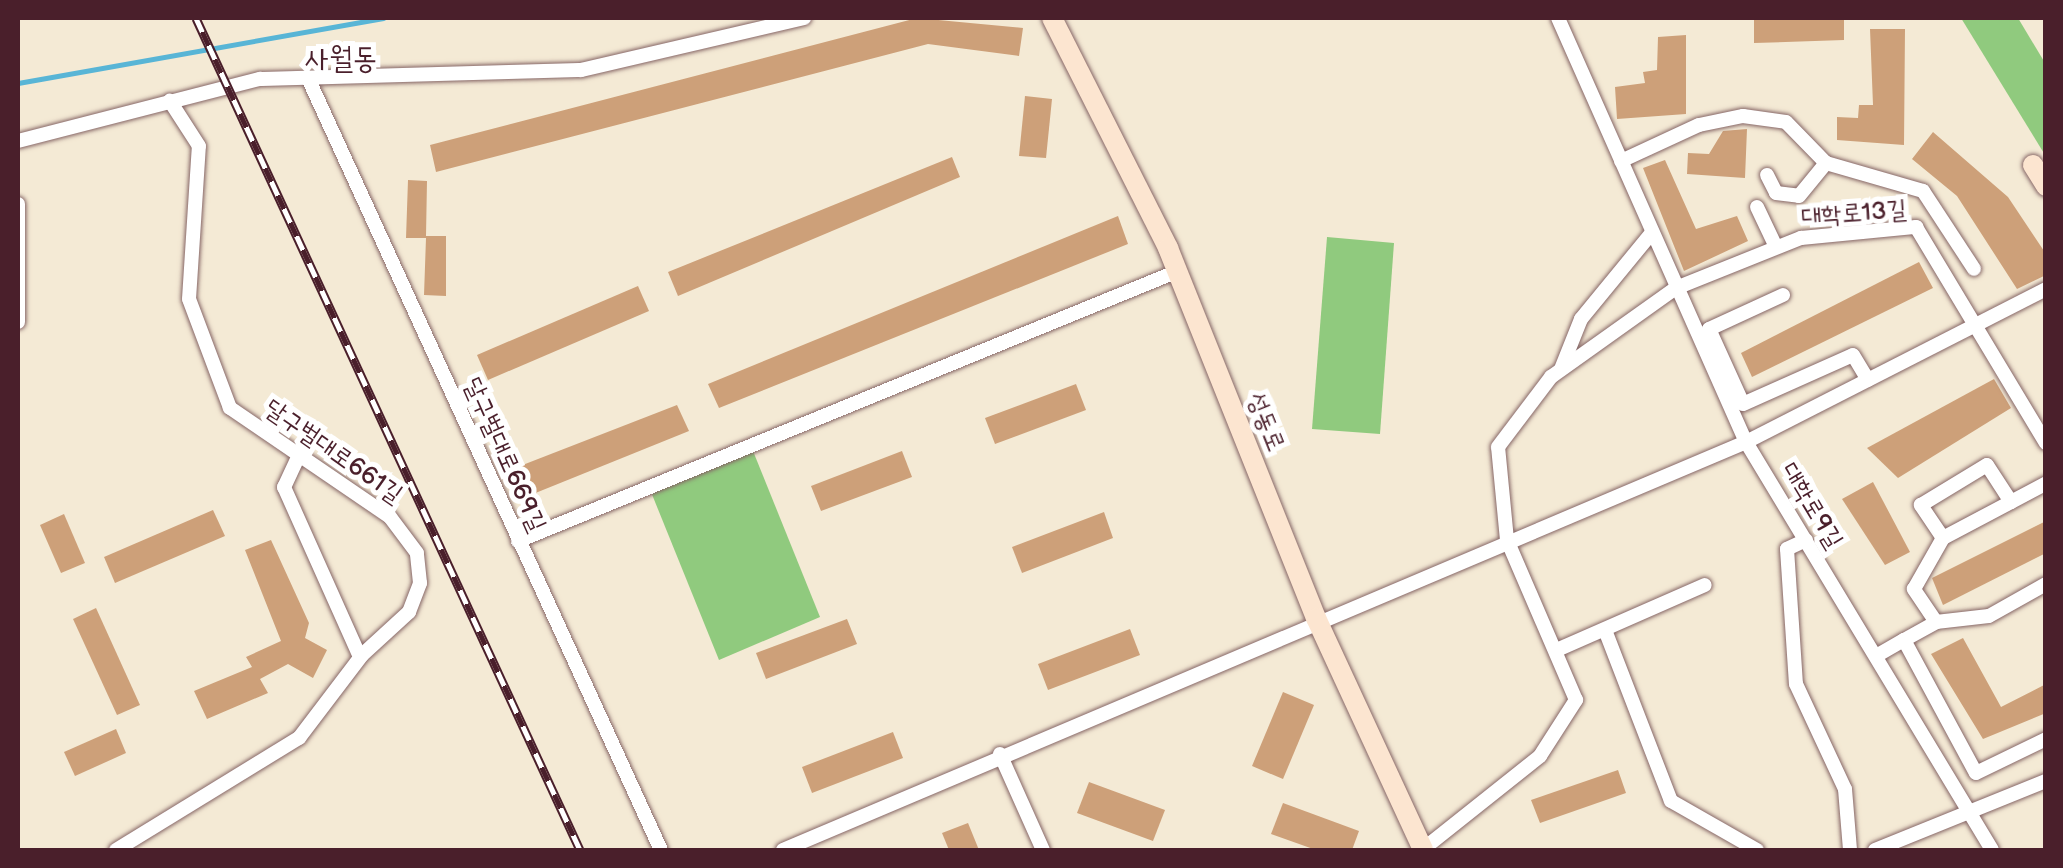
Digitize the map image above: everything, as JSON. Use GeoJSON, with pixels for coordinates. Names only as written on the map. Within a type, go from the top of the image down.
{"type":"FeatureCollection","features":[{"type":"Feature","properties":{"kind":"street"},"geometry":{"type":"LineString","coordinates":[[18,141],[170,101],[308,78],[581,70],[804,18]]}},
{"type":"Feature","properties":{"kind":"street","name":"성동로"},"geometry":{"type":"LineString","coordinates":[[1052,18],[1178,271],[1316,618],[1422,850]]}},
{"type":"Feature","properties":{"kind":"street","name":"대학로9길"},"geometry":{"type":"LineString","coordinates":[[1558,18],[1650,235],[1746,442],[1992,850]]}},
{"type":"Feature","properties":{"kind":"street","name":"달구벌대로669길"},"geometry":{"type":"LineString","coordinates":[[308,78],[661,850]]}},
{"type":"Feature","properties":{"kind":"street","name":"달구벌대로661길"},"geometry":{"type":"LineString","coordinates":[[116,850],[299,738],[360,657],[408,612],[420,584],[418,553],[390,518],[230,408],[188,298],[200,146],[170,101]]}},
{"type":"Feature","properties":{"kind":"street"},"geometry":{"type":"LineString","coordinates":[[1620,161],[1743,116],[1786,122],[1826,163],[1922,192],[1974,269]]}},
{"type":"Feature","properties":{"kind":"street"},"geometry":{"type":"LineString","coordinates":[[1767,175],[1776,193],[1799,196],[1826,163]]}},
{"type":"Feature","properties":{"kind":"street"},"geometry":{"type":"LineString","coordinates":[[2033,165],[2046,186]]}},
{"type":"Feature","properties":{"kind":"street"},"geometry":{"type":"LineString","coordinates":[[18,204],[24,268],[18,322]]}},
{"type":"Feature","properties":{"kind":"street"},"geometry":{"type":"LineString","coordinates":[[1757,206],[1776,248]]}},
{"type":"Feature","properties":{"kind":"street","name":"대학로13길"},"geometry":{"type":"LineString","coordinates":[[1561,370],[1676,288],[1776,248],[1916,227],[2046,443]]}},
{"type":"Feature","properties":{"kind":"street"},"geometry":{"type":"LineString","coordinates":[[1422,850],[1565,728],[1576,700],[1559,650],[1507,540],[1498,447],[1561,370],[1582,319],[1650,235]]}},
{"type":"Feature","properties":{"kind":"street"},"geometry":{"type":"LineString","coordinates":[[518,541],[1178,271]]}},
{"type":"Feature","properties":{"kind":"street"},"geometry":{"type":"LineString","coordinates":[[783,850],[1316,618],[1746,442],[2046,288]]}},
{"type":"Feature","properties":{"kind":"street"},"geometry":{"type":"LineString","coordinates":[[1782,296],[1710,329],[1743,404],[1854,355],[1868,380]]}},
{"type":"Feature","properties":{"kind":"street"},"geometry":{"type":"LineString","coordinates":[[300,454],[284,487],[360,657]]}},
{"type":"Feature","properties":{"kind":"street"},"geometry":{"type":"LineString","coordinates":[[1943,538],[1921,504],[1987,465],[2011,502]]}},
{"type":"Feature","properties":{"kind":"street"},"geometry":{"type":"LineString","coordinates":[[1936,622],[1914,589],[1943,538],[2046,483]]}},
{"type":"Feature","properties":{"kind":"street"},"geometry":{"type":"LineString","coordinates":[[1806,540],[1787,550],[1796,684],[1845,789],[1850,850]]}},
{"type":"Feature","properties":{"kind":"street"},"geometry":{"type":"LineString","coordinates":[[1876,656],[1936,622],[1989,616],[2046,584]]}},
{"type":"Feature","properties":{"kind":"street"},"geometry":{"type":"LineString","coordinates":[[1559,650],[1706,585]]}},
{"type":"Feature","properties":{"kind":"street"},"geometry":{"type":"LineString","coordinates":[[1605,630],[1670,802],[1756,850]]}},
{"type":"Feature","properties":{"kind":"street"},"geometry":{"type":"LineString","coordinates":[[1904,640],[1976,773],[2046,740]]}},
{"type":"Feature","properties":{"kind":"street"},"geometry":{"type":"LineString","coordinates":[[1000,754],[1043,850]]}},
{"type":"Feature","properties":{"kind":"street"},"geometry":{"type":"LineString","coordinates":[[1876,850],[2046,780]]}},
{"type":"Feature","properties":{"kind":"green space"},"geometry":{"type":"Polygon","coordinates":[[[1961,18],[2018,18],[2045,63],[2045,155],[1961,18]]]}},
{"type":"Feature","properties":{"kind":"green space"},"geometry":{"type":"Polygon","coordinates":[[[1327,237],[1394,243],[1380,434],[1312,429],[1327,237]]]}},
{"type":"Feature","properties":{"kind":"green space"},"geometry":{"type":"Polygon","coordinates":[[[751,446],[820,617],[719,660],[649,487],[751,446]]]}},
{"type":"Feature","properties":{"kind":"building"},"geometry":{"type":"Polygon","coordinates":[[[917,18],[1023,28],[1019,56],[928,44],[436,172],[430,145],[917,18]]]}},
{"type":"Feature","properties":{"kind":"building"},"geometry":{"type":"Polygon","coordinates":[[[1754,18],[1844,18],[1844,40],[1754,43],[1754,18]]]}},
{"type":"Feature","properties":{"kind":"building"},"geometry":{"type":"Polygon","coordinates":[[[1870,29],[1905,29],[1904,145],[1837,140],[1837,117],[1858,118],[1859,105],[1873,105],[1870,29]]]}},
{"type":"Feature","properties":{"kind":"building"},"geometry":{"type":"Polygon","coordinates":[[[1686,35],[1686,114],[1617,119],[1615,87],[1645,83],[1643,72],[1657,70],[1658,37],[1686,35]]]}},
{"type":"Feature","properties":{"kind":"building"},"geometry":{"type":"Polygon","coordinates":[[[1025,96],[1052,99],[1046,158],[1019,156],[1025,96]]]}},
{"type":"Feature","properties":{"kind":"building"},"geometry":{"type":"Polygon","coordinates":[[[1747,129],[1745,178],[1687,174],[1688,153],[1709,154],[1723,131],[1747,129]]]}},
{"type":"Feature","properties":{"kind":"building"},"geometry":{"type":"Polygon","coordinates":[[[1933,132],[2008,197],[2046,254],[2046,275],[2017,289],[1957,196],[1912,159],[1933,132]]]}},
{"type":"Feature","properties":{"kind":"building"},"geometry":{"type":"Polygon","coordinates":[[[952,157],[960,177],[678,296],[668,272],[952,157]]]}},
{"type":"Feature","properties":{"kind":"building"},"geometry":{"type":"Polygon","coordinates":[[[1665,160],[1696,229],[1737,216],[1748,241],[1684,271],[1643,168],[1665,160]]]}},
{"type":"Feature","properties":{"kind":"building"},"geometry":{"type":"Polygon","coordinates":[[[408,180],[427,181],[426,236],[446,236],[446,296],[424,295],[426,238],[406,238],[408,180]]]}},
{"type":"Feature","properties":{"kind":"building"},"geometry":{"type":"Polygon","coordinates":[[[1118,216],[1128,244],[719,408],[708,384],[1118,216]]]}},
{"type":"Feature","properties":{"kind":"building"},"geometry":{"type":"Polygon","coordinates":[[[1919,262],[1933,288],[1752,377],[1741,353],[1919,262]]]}},
{"type":"Feature","properties":{"kind":"building"},"geometry":{"type":"Polygon","coordinates":[[[638,286],[649,311],[488,380],[477,355],[638,286]]]}},
{"type":"Feature","properties":{"kind":"building"},"geometry":{"type":"Polygon","coordinates":[[[1994,379],[2011,408],[1898,478],[1867,448],[1994,379]]]}},
{"type":"Feature","properties":{"kind":"building"},"geometry":{"type":"Polygon","coordinates":[[[1076,384],[1086,410],[995,444],[985,418],[1076,384]]]}},
{"type":"Feature","properties":{"kind":"building"},"geometry":{"type":"Polygon","coordinates":[[[677,405],[689,431],[533,494],[520,466],[677,405]]]}},
{"type":"Feature","properties":{"kind":"building"},"geometry":{"type":"Polygon","coordinates":[[[902,451],[912,477],[821,511],[811,486],[902,451]]]}},
{"type":"Feature","properties":{"kind":"building"},"geometry":{"type":"Polygon","coordinates":[[[1873,482],[1910,552],[1885,565],[1842,499],[1873,482]]]}},
{"type":"Feature","properties":{"kind":"building"},"geometry":{"type":"Polygon","coordinates":[[[213,510],[225,536],[115,583],[104,557],[213,510]]]}},
{"type":"Feature","properties":{"kind":"building"},"geometry":{"type":"Polygon","coordinates":[[[1104,512],[1113,538],[1022,573],[1012,547],[1104,512]]]}},
{"type":"Feature","properties":{"kind":"building"},"geometry":{"type":"Polygon","coordinates":[[[64,514],[85,563],[61,573],[40,525],[64,514]]]}},
{"type":"Feature","properties":{"kind":"building"},"geometry":{"type":"Polygon","coordinates":[[[2046,521],[2046,553],[1943,605],[1932,578],[2046,521]]]}},
{"type":"Feature","properties":{"kind":"building"},"geometry":{"type":"Polygon","coordinates":[[[271,540],[309,623],[305,638],[327,650],[313,678],[288,664],[260,679],[268,693],[207,719],[194,691],[252,667],[246,657],[281,641],[245,550],[271,540]]]}},
{"type":"Feature","properties":{"kind":"building"},"geometry":{"type":"Polygon","coordinates":[[[96,608],[140,705],[117,715],[73,619],[96,608]]]}},
{"type":"Feature","properties":{"kind":"building"},"geometry":{"type":"Polygon","coordinates":[[[847,619],[857,644],[766,679],[756,653],[847,619]]]}},
{"type":"Feature","properties":{"kind":"building"},"geometry":{"type":"Polygon","coordinates":[[[1130,629],[1140,655],[1048,690],[1038,664],[1130,629]]]}},
{"type":"Feature","properties":{"kind":"building"},"geometry":{"type":"Polygon","coordinates":[[[1963,638],[2001,707],[2046,684],[2046,713],[1983,739],[1931,654],[1963,638]]]}},
{"type":"Feature","properties":{"kind":"building"},"geometry":{"type":"Polygon","coordinates":[[[1283,692],[1314,705],[1283,779],[1252,766],[1283,692]]]}},
{"type":"Feature","properties":{"kind":"building"},"geometry":{"type":"Polygon","coordinates":[[[116,729],[126,753],[75,776],[64,752],[116,729]]]}},
{"type":"Feature","properties":{"kind":"building"},"geometry":{"type":"Polygon","coordinates":[[[893,732],[903,758],[812,793],[802,767],[893,732]]]}},
{"type":"Feature","properties":{"kind":"building"},"geometry":{"type":"Polygon","coordinates":[[[1618,770],[1626,793],[1540,823],[1531,800],[1618,770]]]}},
{"type":"Feature","properties":{"kind":"building"},"geometry":{"type":"Polygon","coordinates":[[[1089,782],[1165,810],[1153,841],[1077,813],[1089,782]]]}},
{"type":"Feature","properties":{"kind":"building"},"geometry":{"type":"Polygon","coordinates":[[[1283,803],[1359,831],[1352,850],[1316,850],[1271,834],[1283,803]]]}},
{"type":"Feature","properties":{"kind":"building"},"geometry":{"type":"Polygon","coordinates":[[[968,823],[979,850],[949,850],[942,833],[968,823]]]}},
{"type":"Feature","properties":{"kind":"waterway"},"geometry":{"type":"LineString","coordinates":[[18,83],[383,18]]}},
{"type":"Feature","properties":{"kind":"railway"},"geometry":{"type":"LineString","coordinates":[[196,18],[580,850]]}},
{"type":"Feature","properties":{"kind":"district","name":"사월동"},"geometry":{"type":"Point","coordinates":[341,59]}}]}
